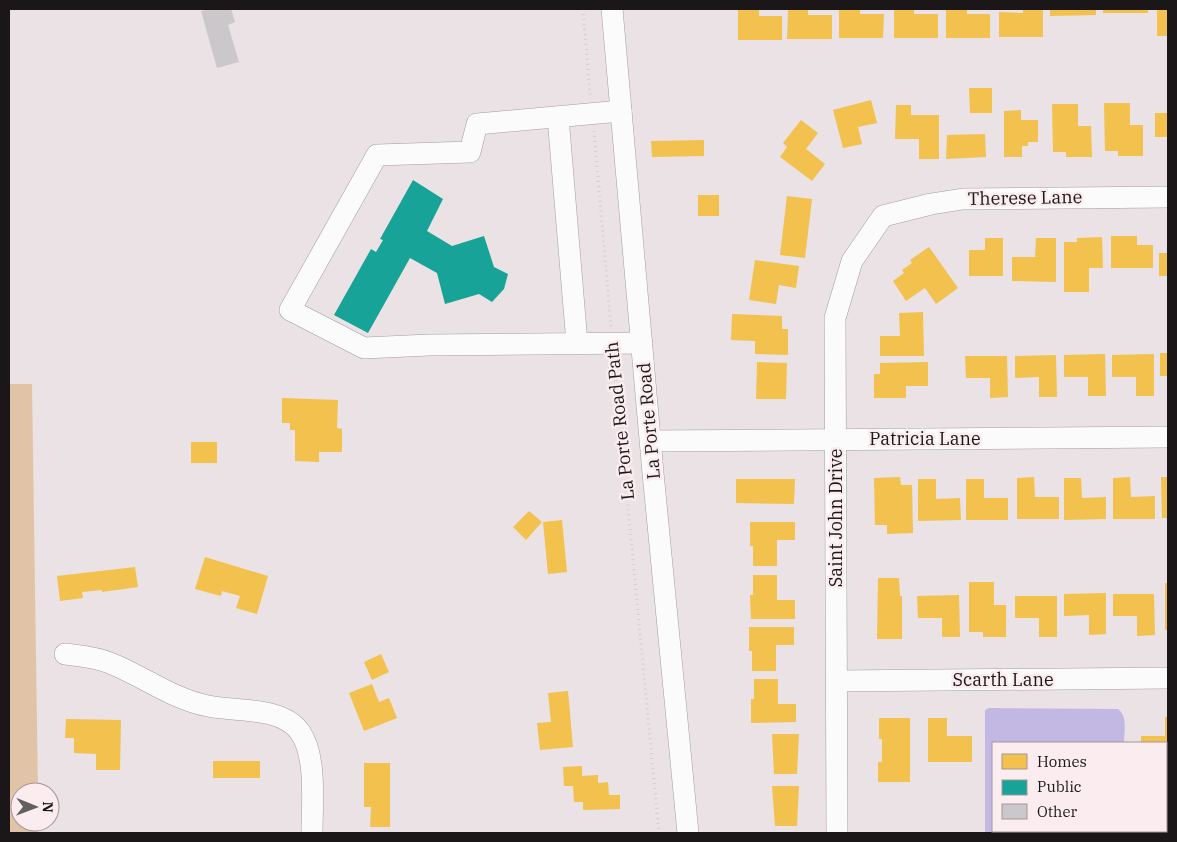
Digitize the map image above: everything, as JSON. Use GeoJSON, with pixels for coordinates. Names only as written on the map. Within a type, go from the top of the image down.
{"type":"FeatureCollection","features":[{"type":"Feature","properties":{"kind":"street","name":"La Porte Road"},"geometry":{"type":"LineString","coordinates":[[612,9],[688,833]]}},
{"type":"Feature","properties":{"kind":"street"},"geometry":{"type":"LineString","coordinates":[[621,111],[477,124],[470,152],[377,155],[290,310],[364,348],[429,345],[642,343]]}},
{"type":"Feature","properties":{"kind":"street"},"geometry":{"type":"LineString","coordinates":[[558,117],[577,343]]}},
{"type":"Feature","properties":{"kind":"street","name":"Therese Lane"},"geometry":{"type":"LineString","coordinates":[[883,216],[931,204],[963,199],[1168,197]]}},
{"type":"Feature","properties":{"kind":"street","name":"Saint John Drive"},"geometry":{"type":"LineString","coordinates":[[837,833],[835,318],[852,261],[883,216]]}},
{"type":"Feature","properties":{"kind":"street","name":"Patricia Lane"},"geometry":{"type":"LineString","coordinates":[[651,441],[1168,437]]}},
{"type":"Feature","properties":{"kind":"street"},"geometry":{"type":"LineString","coordinates":[[65,654],[90,657],[109,662],[181,699],[208,706],[278,715],[292,722],[307,744],[311,762],[312,833]]}},
{"type":"Feature","properties":{"kind":"street","name":"Scarth Lane"},"geometry":{"type":"LineString","coordinates":[[837,681],[1168,678]]}},
{"type":"Feature","properties":{"kind":"path","name":"La Porte Road Path"},"geometry":{"type":"LineString","coordinates":[[583,9],[612,343],[659,833]]}},
{"type":"Feature","properties":{"kind":"shaded area"},"geometry":{"type":"Polygon","coordinates":[[[9,384],[32,384],[38,782],[10,782],[10,832],[38,833],[9,833],[9,384]]]}},
{"type":"Feature","properties":{"kind":"shaded area"},"geometry":{"type":"Polygon","coordinates":[[[989,708],[1118,709],[1123,716],[1125,724],[1124,742],[992,742],[992,832],[1124,833],[985,833],[985,710],[989,708]]]}},
{"type":"Feature","properties":{"kind":"building: Homes"},"geometry":{"type":"Polygon","coordinates":[[[738,9],[759,9],[759,16],[782,16],[782,40],[738,40],[738,9]]]}},
{"type":"Feature","properties":{"kind":"building: Homes"},"geometry":{"type":"Polygon","coordinates":[[[788,9],[808,9],[808,15],[832,15],[832,39],[787,39],[788,9]]]}},
{"type":"Feature","properties":{"kind":"building: Homes"},"geometry":{"type":"Polygon","coordinates":[[[839,9],[860,9],[860,14],[884,14],[883,38],[839,38],[839,9]]]}},
{"type":"Feature","properties":{"kind":"building: Homes"},"geometry":{"type":"Polygon","coordinates":[[[894,9],[914,9],[914,14],[938,14],[938,38],[894,38],[894,9]]]}},
{"type":"Feature","properties":{"kind":"building: Homes"},"geometry":{"type":"Polygon","coordinates":[[[946,9],[967,9],[967,14],[990,14],[990,38],[946,38],[946,9]]]}},
{"type":"Feature","properties":{"kind":"building: Homes"},"geometry":{"type":"Polygon","coordinates":[[[1023,9],[1043,9],[1043,37],[999,37],[999,12],[1023,13],[1023,9]]]}},
{"type":"Feature","properties":{"kind":"building: Homes"},"geometry":{"type":"Polygon","coordinates":[[[1050,9],[1096,9],[1096,15],[1050,16],[1050,9]]]}},
{"type":"Feature","properties":{"kind":"building: Homes"},"geometry":{"type":"Polygon","coordinates":[[[1103,9],[1148,9],[1148,13],[1103,13],[1103,9]]]}},
{"type":"Feature","properties":{"kind":"building: Homes"},"geometry":{"type":"Polygon","coordinates":[[[1157,9],[1168,9],[1168,36],[1157,36],[1157,9]]]}},
{"type":"Feature","properties":{"kind":"building: Homes"},"geometry":{"type":"Polygon","coordinates":[[[969,88],[992,88],[992,113],[970,113],[969,88]]]}},
{"type":"Feature","properties":{"kind":"building: Homes"},"geometry":{"type":"Polygon","coordinates":[[[871,100],[877,123],[858,127],[862,144],[843,148],[833,110],[871,100]]]}},
{"type":"Feature","properties":{"kind":"building: Homes"},"geometry":{"type":"Polygon","coordinates":[[[1104,103],[1130,103],[1130,125],[1143,125],[1143,156],[1118,156],[1118,151],[1105,151],[1104,103]]]}},
{"type":"Feature","properties":{"kind":"building: Homes"},"geometry":{"type":"Polygon","coordinates":[[[1052,104],[1078,104],[1078,126],[1091,126],[1092,157],[1066,157],[1066,152],[1053,152],[1052,104]]]}},
{"type":"Feature","properties":{"kind":"building: Homes"},"geometry":{"type":"Polygon","coordinates":[[[896,105],[911,105],[911,115],[939,115],[939,159],[919,159],[919,139],[895,139],[896,105]]]}},
{"type":"Feature","properties":{"kind":"building: Homes"},"geometry":{"type":"Polygon","coordinates":[[[1021,110],[1021,120],[1038,120],[1038,142],[1028,142],[1028,146],[1022,146],[1022,157],[1004,157],[1004,111],[1021,110]]]}},
{"type":"Feature","properties":{"kind":"building: Homes"},"geometry":{"type":"Polygon","coordinates":[[[1155,113],[1168,113],[1168,137],[1155,137],[1155,113]]]}},
{"type":"Feature","properties":{"kind":"building: Homes"},"geometry":{"type":"Polygon","coordinates":[[[801,120],[818,133],[806,149],[825,164],[812,181],[780,157],[787,147],[783,143],[801,120]]]}},
{"type":"Feature","properties":{"kind":"building: Homes"},"geometry":{"type":"Polygon","coordinates":[[[985,134],[986,157],[946,159],[947,135],[985,134]]]}},
{"type":"Feature","properties":{"kind":"building: Homes"},"geometry":{"type":"Polygon","coordinates":[[[704,140],[704,156],[652,157],[651,141],[704,140]]]}},
{"type":"Feature","properties":{"kind":"building: Homes"},"geometry":{"type":"Polygon","coordinates":[[[698,195],[719,195],[719,216],[698,216],[698,195]]]}},
{"type":"Feature","properties":{"kind":"building: Homes"},"geometry":{"type":"Polygon","coordinates":[[[787,196],[812,199],[805,258],[780,255],[787,196]]]}},
{"type":"Feature","properties":{"kind":"building: Homes"},"geometry":{"type":"Polygon","coordinates":[[[1111,236],[1137,236],[1137,245],[1153,245],[1153,268],[1111,268],[1111,236]]]}},
{"type":"Feature","properties":{"kind":"building: Homes"},"geometry":{"type":"Polygon","coordinates":[[[1102,237],[1103,268],[1089,268],[1089,292],[1064,292],[1064,242],[1077,242],[1077,238],[1102,237]]]}},
{"type":"Feature","properties":{"kind":"building: Homes"},"geometry":{"type":"Polygon","coordinates":[[[985,238],[1003,238],[1003,276],[969,276],[969,250],[985,250],[985,238]]]}},
{"type":"Feature","properties":{"kind":"building: Homes"},"geometry":{"type":"Polygon","coordinates":[[[1036,238],[1056,238],[1056,282],[1012,281],[1012,257],[1035,257],[1036,238]]]}},
{"type":"Feature","properties":{"kind":"building: Homes"},"geometry":{"type":"Polygon","coordinates":[[[929,247],[958,288],[936,304],[925,288],[906,301],[893,281],[904,273],[902,270],[912,263],[910,260],[929,247]]]}},
{"type":"Feature","properties":{"kind":"building: Homes"},"geometry":{"type":"Polygon","coordinates":[[[1159,253],[1168,253],[1168,276],[1159,276],[1159,253]]]}},
{"type":"Feature","properties":{"kind":"building: Homes"},"geometry":{"type":"Polygon","coordinates":[[[755,260],[799,266],[796,288],[779,285],[776,304],[749,300],[755,260]]]}},
{"type":"Feature","properties":{"kind":"building: Homes"},"geometry":{"type":"Polygon","coordinates":[[[923,312],[924,356],[880,356],[880,336],[900,336],[899,313],[923,312]]]}},
{"type":"Feature","properties":{"kind":"building: Homes"},"geometry":{"type":"Polygon","coordinates":[[[732,314],[782,316],[782,329],[788,329],[788,355],[755,354],[755,341],[731,340],[732,314]]]}},
{"type":"Feature","properties":{"kind":"building: Homes"},"geometry":{"type":"Polygon","coordinates":[[[1160,353],[1168,353],[1168,376],[1160,376],[1160,353]]]}},
{"type":"Feature","properties":{"kind":"building: Homes"},"geometry":{"type":"Polygon","coordinates":[[[1105,354],[1106,396],[1088,396],[1088,377],[1064,377],[1064,355],[1105,354]]]}},
{"type":"Feature","properties":{"kind":"building: Homes"},"geometry":{"type":"Polygon","coordinates":[[[1154,354],[1154,396],[1136,396],[1136,377],[1112,377],[1112,355],[1154,354]]]}},
{"type":"Feature","properties":{"kind":"building: Homes"},"geometry":{"type":"Polygon","coordinates":[[[1056,355],[1057,397],[1039,397],[1039,377],[1015,378],[1015,356],[1056,355]]]}},
{"type":"Feature","properties":{"kind":"building: Homes"},"geometry":{"type":"Polygon","coordinates":[[[965,356],[1007,356],[1008,397],[990,398],[990,378],[966,378],[965,356]]]}},
{"type":"Feature","properties":{"kind":"building: Homes"},"geometry":{"type":"Polygon","coordinates":[[[757,362],[787,363],[786,399],[756,399],[757,362]]]}},
{"type":"Feature","properties":{"kind":"building: Homes"},"geometry":{"type":"Polygon","coordinates":[[[928,362],[928,386],[906,386],[906,398],[874,398],[874,374],[880,374],[880,363],[928,362]]]}},
{"type":"Feature","properties":{"kind":"building: Homes"},"geometry":{"type":"Polygon","coordinates":[[[282,398],[338,400],[337,428],[342,429],[342,452],[319,452],[319,462],[295,461],[295,430],[290,430],[290,423],[282,423],[282,398]]]}},
{"type":"Feature","properties":{"kind":"building: Homes"},"geometry":{"type":"Polygon","coordinates":[[[191,442],[217,442],[217,463],[191,463],[191,442]]]}},
{"type":"Feature","properties":{"kind":"building: Homes"},"geometry":{"type":"Polygon","coordinates":[[[900,477],[901,485],[912,485],[913,533],[887,534],[887,525],[875,525],[874,478],[900,477]]]}},
{"type":"Feature","properties":{"kind":"building: Homes"},"geometry":{"type":"Polygon","coordinates":[[[1034,477],[1035,497],[1059,497],[1059,519],[1017,519],[1017,478],[1034,477]]]}},
{"type":"Feature","properties":{"kind":"building: Homes"},"geometry":{"type":"Polygon","coordinates":[[[1130,477],[1131,497],[1155,496],[1155,519],[1113,519],[1113,478],[1130,477]]]}},
{"type":"Feature","properties":{"kind":"building: Homes"},"geometry":{"type":"Polygon","coordinates":[[[1161,477],[1168,477],[1168,518],[1162,518],[1161,477]]]}},
{"type":"Feature","properties":{"kind":"building: Homes"},"geometry":{"type":"Polygon","coordinates":[[[1064,478],[1081,478],[1082,498],[1106,497],[1106,519],[1064,520],[1064,478]]]}},
{"type":"Feature","properties":{"kind":"building: Homes"},"geometry":{"type":"Polygon","coordinates":[[[736,479],[795,479],[794,504],[736,503],[736,479]]]}},
{"type":"Feature","properties":{"kind":"building: Homes"},"geometry":{"type":"Polygon","coordinates":[[[918,479],[936,479],[936,499],[960,498],[961,520],[918,521],[918,479]]]}},
{"type":"Feature","properties":{"kind":"building: Homes"},"geometry":{"type":"Polygon","coordinates":[[[966,479],[984,479],[984,498],[1008,498],[1008,520],[966,520],[966,479]]]}},
{"type":"Feature","properties":{"kind":"building: Homes"},"geometry":{"type":"Polygon","coordinates":[[[529,511],[542,522],[526,540],[513,527],[529,511]]]}},
{"type":"Feature","properties":{"kind":"building: Homes"},"geometry":{"type":"Polygon","coordinates":[[[562,520],[567,572],[548,574],[543,522],[562,520]]]}},
{"type":"Feature","properties":{"kind":"building: Homes"},"geometry":{"type":"Polygon","coordinates":[[[750,522],[795,522],[795,540],[777,540],[777,566],[753,566],[753,546],[750,546],[750,522]]]}},
{"type":"Feature","properties":{"kind":"building: Homes"},"geometry":{"type":"Polygon","coordinates":[[[205,557],[268,576],[257,614],[236,608],[240,596],[222,591],[221,596],[195,589],[205,557]]]}},
{"type":"Feature","properties":{"kind":"building: Homes"},"geometry":{"type":"Polygon","coordinates":[[[135,567],[138,587],[102,592],[102,590],[82,592],[83,598],[60,601],[57,576],[135,567]]]}},
{"type":"Feature","properties":{"kind":"building: Homes"},"geometry":{"type":"Polygon","coordinates":[[[753,575],[777,575],[777,600],[795,600],[795,619],[751,619],[750,595],[753,595],[753,575]]]}},
{"type":"Feature","properties":{"kind":"building: Homes"},"geometry":{"type":"Polygon","coordinates":[[[878,578],[899,578],[900,596],[902,596],[902,639],[877,639],[878,578]]]}},
{"type":"Feature","properties":{"kind":"building: Homes"},"geometry":{"type":"Polygon","coordinates":[[[969,582],[994,582],[994,605],[1006,605],[1006,637],[983,637],[983,632],[969,632],[969,582]]]}},
{"type":"Feature","properties":{"kind":"building: Homes"},"geometry":{"type":"Polygon","coordinates":[[[1165,583],[1168,583],[1168,630],[1165,630],[1165,583]]]}},
{"type":"Feature","properties":{"kind":"building: Homes"},"geometry":{"type":"Polygon","coordinates":[[[1106,593],[1106,634],[1089,635],[1089,615],[1064,616],[1064,594],[1106,593]]]}},
{"type":"Feature","properties":{"kind":"building: Homes"},"geometry":{"type":"Polygon","coordinates":[[[1113,594],[1154,594],[1155,635],[1137,636],[1137,616],[1113,616],[1113,594]]]}},
{"type":"Feature","properties":{"kind":"building: Homes"},"geometry":{"type":"Polygon","coordinates":[[[959,595],[960,637],[942,637],[942,618],[918,618],[917,596],[959,595]]]}},
{"type":"Feature","properties":{"kind":"building: Homes"},"geometry":{"type":"Polygon","coordinates":[[[1015,596],[1057,596],[1057,637],[1039,637],[1039,618],[1015,618],[1015,596]]]}},
{"type":"Feature","properties":{"kind":"building: Homes"},"geometry":{"type":"Polygon","coordinates":[[[749,627],[794,627],[794,645],[776,645],[776,671],[752,671],[752,651],[749,651],[749,627]]]}},
{"type":"Feature","properties":{"kind":"building: Homes"},"geometry":{"type":"Polygon","coordinates":[[[381,654],[389,672],[372,680],[364,662],[381,654]]]}},
{"type":"Feature","properties":{"kind":"building: Homes"},"geometry":{"type":"Polygon","coordinates":[[[754,679],[778,679],[778,704],[796,704],[796,722],[751,723],[751,699],[754,699],[754,679]]]}},
{"type":"Feature","properties":{"kind":"building: Homes"},"geometry":{"type":"Polygon","coordinates":[[[372,684],[379,702],[389,698],[397,718],[364,731],[349,693],[372,684]]]}},
{"type":"Feature","properties":{"kind":"building: Homes"},"geometry":{"type":"Polygon","coordinates":[[[568,691],[573,747],[540,750],[537,723],[551,722],[548,693],[568,691]]]}},
{"type":"Feature","properties":{"kind":"building: Homes"},"geometry":{"type":"Polygon","coordinates":[[[1165,717],[1168,717],[1168,761],[1167,742],[1141,742],[1141,736],[1165,736],[1165,717]]]}},
{"type":"Feature","properties":{"kind":"building: Homes"},"geometry":{"type":"Polygon","coordinates":[[[879,718],[910,718],[910,782],[878,782],[878,762],[882,762],[882,739],[879,739],[879,718]]]}},
{"type":"Feature","properties":{"kind":"building: Homes"},"geometry":{"type":"Polygon","coordinates":[[[928,718],[947,718],[947,736],[972,736],[972,762],[928,762],[928,718]]]}},
{"type":"Feature","properties":{"kind":"building: Homes"},"geometry":{"type":"Polygon","coordinates":[[[66,719],[121,720],[120,770],[96,770],[96,754],[74,753],[74,738],[65,738],[66,719]]]}},
{"type":"Feature","properties":{"kind":"building: Homes"},"geometry":{"type":"Polygon","coordinates":[[[772,734],[799,734],[797,774],[774,774],[772,734]]]}},
{"type":"Feature","properties":{"kind":"building: Homes"},"geometry":{"type":"Polygon","coordinates":[[[213,761],[260,761],[260,778],[213,778],[213,761]]]}},
{"type":"Feature","properties":{"kind":"building: Homes"},"geometry":{"type":"Polygon","coordinates":[[[364,763],[390,763],[390,827],[370,827],[371,807],[364,807],[364,763]]]}},
{"type":"Feature","properties":{"kind":"building: Homes"},"geometry":{"type":"Polygon","coordinates":[[[582,766],[582,776],[598,775],[598,783],[608,782],[609,795],[620,795],[620,809],[583,810],[583,802],[574,802],[573,786],[564,786],[563,767],[582,766]]]}},
{"type":"Feature","properties":{"kind":"building: Homes"},"geometry":{"type":"Polygon","coordinates":[[[772,786],[799,786],[797,826],[775,826],[772,786]]]}},
{"type":"Feature","properties":{"kind":"building: Public"},"geometry":{"type":"Polygon","coordinates":[[[413,180],[443,199],[427,231],[452,246],[484,236],[494,267],[508,274],[504,289],[492,302],[479,294],[445,304],[437,273],[410,258],[368,333],[334,315],[371,249],[376,252],[383,240],[380,239],[413,180]]]}},
{"type":"Feature","properties":{"kind":"building: Other"},"geometry":{"type":"Polygon","coordinates":[[[231,9],[235,22],[228,25],[239,62],[217,68],[201,11],[231,9]]]}}]}
